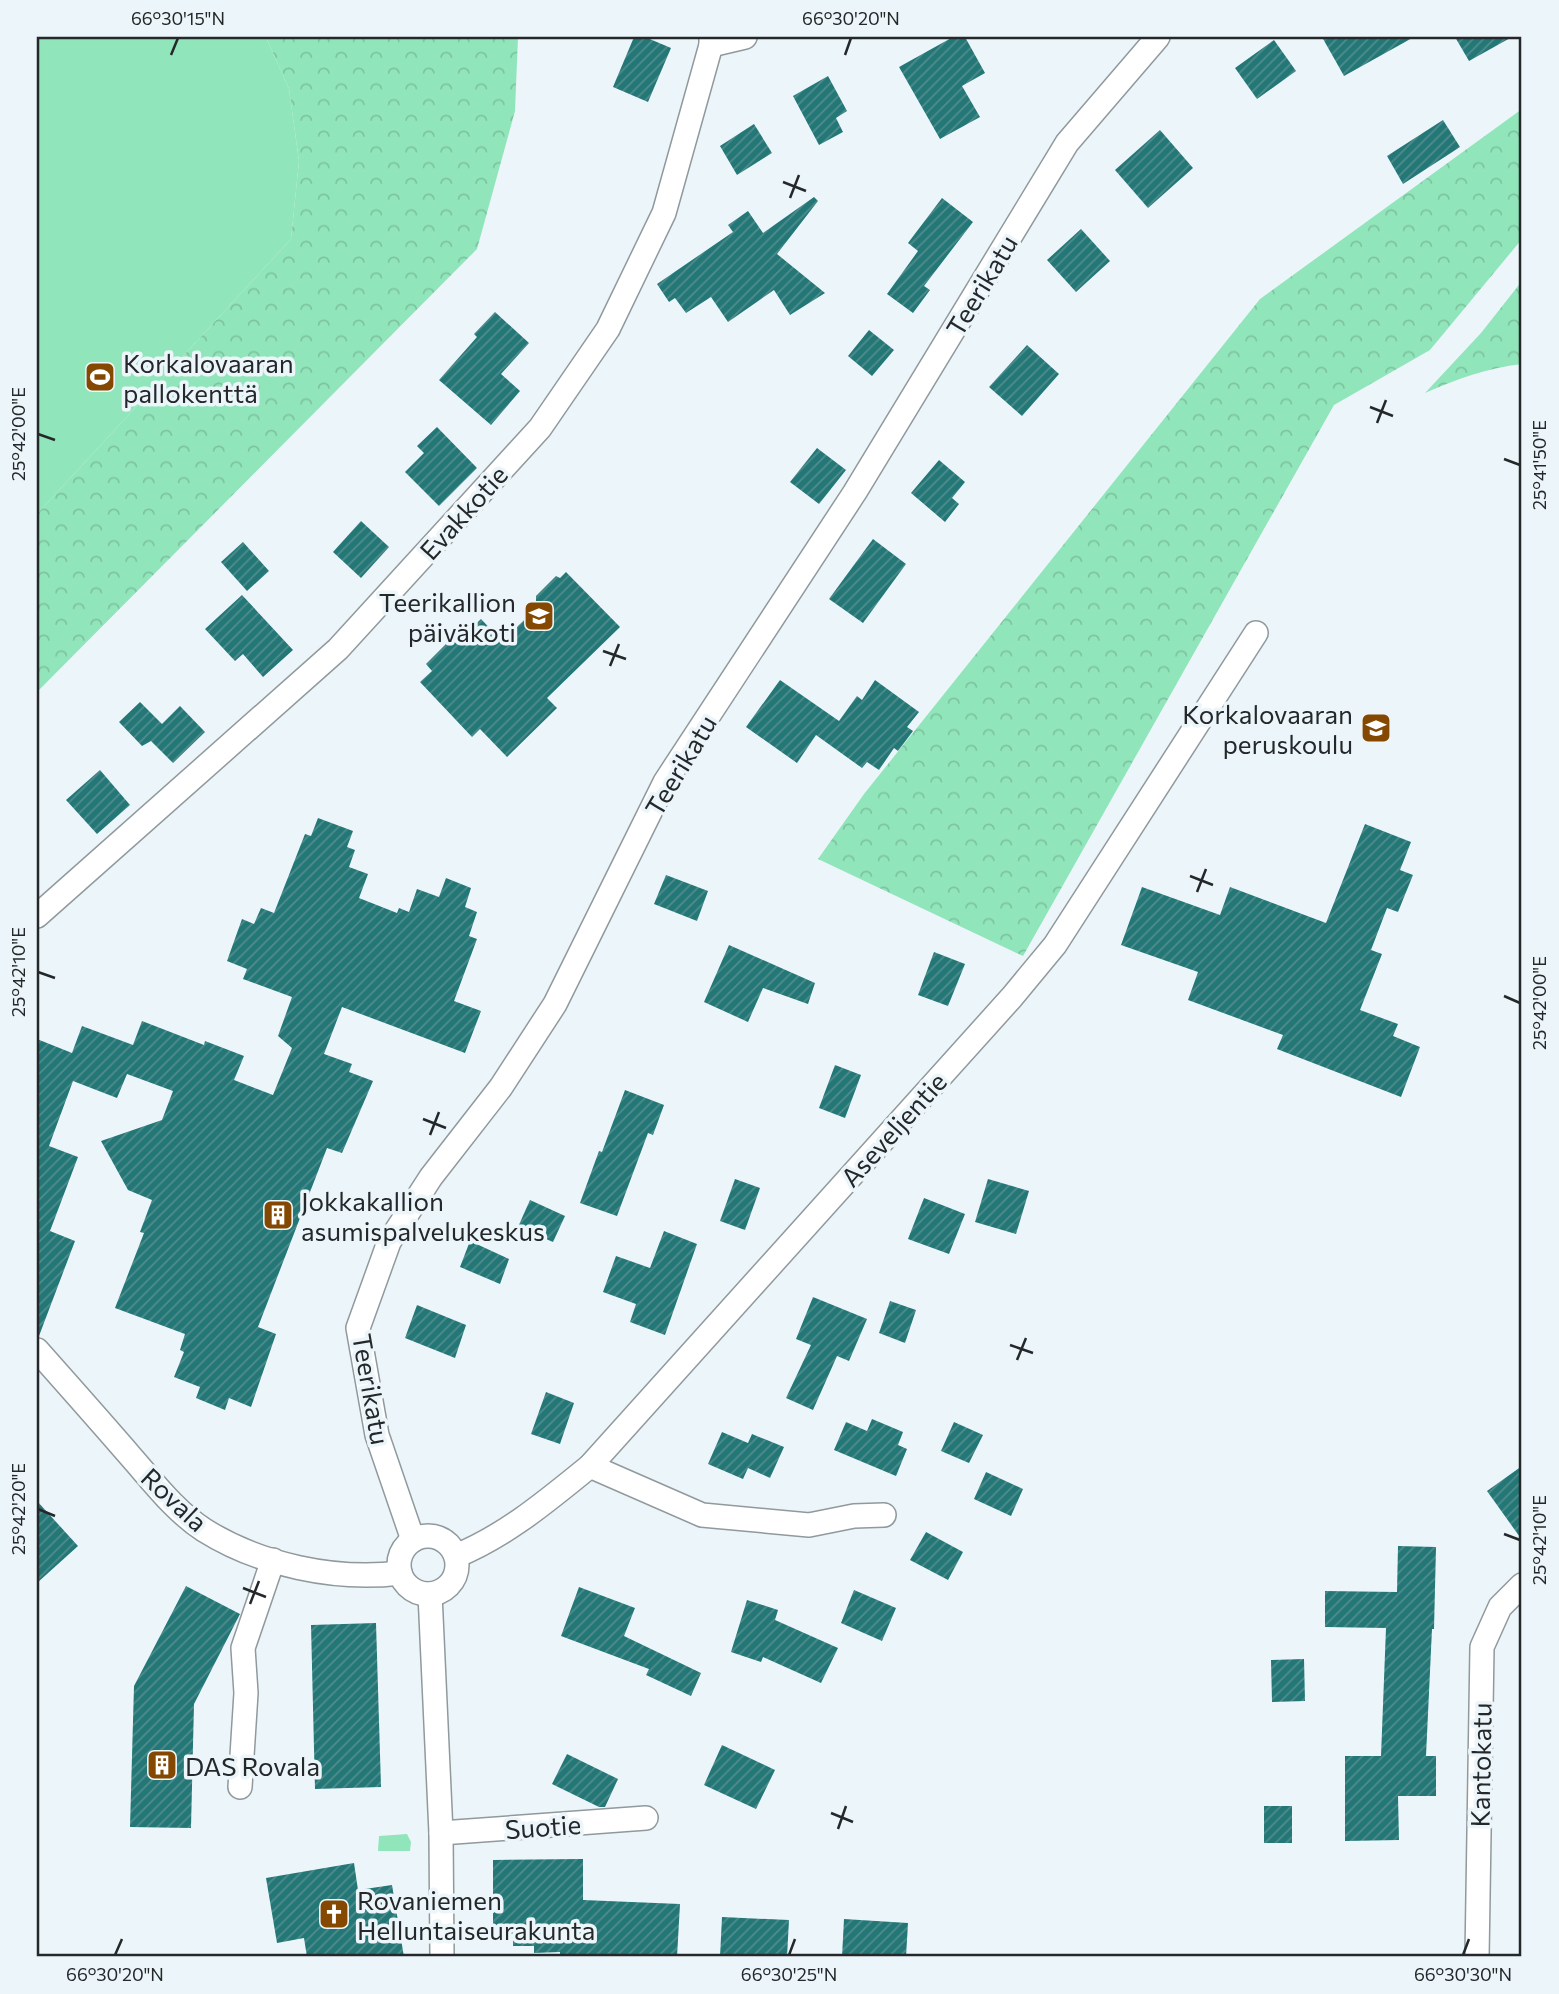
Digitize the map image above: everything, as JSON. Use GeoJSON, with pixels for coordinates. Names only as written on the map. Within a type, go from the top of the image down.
{"type":"FeatureCollection","features":[{"type":"Feature","properties":{"kind":"street"},"geometry":{"type":"LineString","coordinates":[[711,41],[745,37]]}},
{"type":"Feature","properties":{"kind":"street","name":"Teerikatu"},"geometry":{"type":"LineString","coordinates":[[413,1541],[377,1435],[358,1328],[389,1242],[431,1177],[501,1087],[555,1004],[665,782],[855,492],[1067,143],[1158,37]]}},
{"type":"Feature","properties":{"kind":"street","name":"Evakkotie"},"geometry":{"type":"LineString","coordinates":[[37,916],[338,649],[540,428],[608,329],[664,213],[711,41]]}},
{"type":"Feature","properties":{"kind":"street","name":"Aseveljentie"},"geometry":{"type":"LineString","coordinates":[[456,1556],[524,1519],[590,1466],[1012,997],[1055,945],[1256,633]]}},
{"type":"Feature","properties":{"kind":"street","name":"Rovala"},"geometry":{"type":"LineString","coordinates":[[37,1350],[170,1502],[204,1529],[252,1555],[309,1569],[372,1576],[400,1573]]}},
{"type":"Feature","properties":{"kind":"street"},"geometry":{"type":"LineString","coordinates":[[590,1466],[702,1515],[809,1525],[854,1516],[884,1515]]}},
{"type":"Feature","properties":{"kind":"street"},"geometry":{"type":"LineString","coordinates":[[421,1537],[438,1538],[446,1542],[456,1556],[456,1574],[452,1582],[439,1592],[422,1594],[408,1587],[400,1573],[401,1555],[413,1541],[421,1537]]}},
{"type":"Feature","properties":{"kind":"street"},"geometry":{"type":"LineString","coordinates":[[240,1787],[246,1693],[243,1648],[272,1560]]}},
{"type":"Feature","properties":{"kind":"street","name":"Kantokatu"},"geometry":{"type":"LineString","coordinates":[[1477,1957],[1482,1647],[1500,1607],[1522,1585]]}},
{"type":"Feature","properties":{"kind":"street"},"geometry":{"type":"LineString","coordinates":[[430,1594],[441,1833],[442,1957]]}},
{"type":"Feature","properties":{"kind":"street","name":"Suotie"},"geometry":{"type":"LineString","coordinates":[[441,1833],[646,1818]]}},
{"type":"Feature","properties":{"kind":"green space","name":"Korkalovaaran pallokenttä"},"geometry":{"type":"Polygon","coordinates":[[[37,37],[266,37],[289,89],[299,161],[291,239],[37,514],[37,37]]]}},
{"type":"Feature","properties":{"kind":"green space"},"geometry":{"type":"Polygon","coordinates":[[[266,37],[518,37],[515,111],[477,249],[37,692],[37,514],[291,239],[299,161],[289,89],[266,37]]]}},
{"type":"Feature","properties":{"kind":"green space"},"geometry":{"type":"Polygon","coordinates":[[[1522,109],[1522,239],[1430,350],[1334,405],[1023,956],[818,859],[864,794],[1260,299],[1522,109]]]}},
{"type":"Feature","properties":{"kind":"green space"},"geometry":{"type":"Polygon","coordinates":[[[1522,281],[1522,364],[1472,375],[1425,393],[1481,333],[1522,281]]]}},
{"type":"Feature","properties":{"kind":"green space"},"geometry":{"type":"Polygon","coordinates":[[[407,1834],[411,1842],[410,1851],[378,1851],[379,1836],[407,1834]]]}},
{"type":"Feature","properties":{"kind":"building"},"geometry":{"type":"Polygon","coordinates":[[[634,37],[645,37],[671,48],[648,102],[613,87],[634,37]]]}},
{"type":"Feature","properties":{"kind":"building"},"geometry":{"type":"Polygon","coordinates":[[[953,37],[965,37],[985,73],[962,86],[980,117],[940,139],[899,67],[953,37]]]}},
{"type":"Feature","properties":{"kind":"building"},"geometry":{"type":"Polygon","coordinates":[[[1322,37],[1414,37],[1344,76],[1322,37]]]}},
{"type":"Feature","properties":{"kind":"building"},"geometry":{"type":"Polygon","coordinates":[[[1455,37],[1512,37],[1469,61],[1455,37]]]}},
{"type":"Feature","properties":{"kind":"building"},"geometry":{"type":"Polygon","coordinates":[[[1274,40],[1296,71],[1257,99],[1235,68],[1274,40]]]}},
{"type":"Feature","properties":{"kind":"building"},"geometry":{"type":"Polygon","coordinates":[[[828,76],[847,111],[836,118],[843,132],[819,145],[793,96],[828,76]]]}},
{"type":"Feature","properties":{"kind":"building"},"geometry":{"type":"Polygon","coordinates":[[[1443,120],[1460,147],[1403,184],[1387,156],[1443,120]]]}},
{"type":"Feature","properties":{"kind":"building"},"geometry":{"type":"Polygon","coordinates":[[[754,124],[772,153],[737,175],[720,146],[754,124]]]}},
{"type":"Feature","properties":{"kind":"building"},"geometry":{"type":"Polygon","coordinates":[[[1160,130],[1193,168],[1148,208],[1115,170],[1160,130]]]}},
{"type":"Feature","properties":{"kind":"building"},"geometry":{"type":"Polygon","coordinates":[[[814,197],[818,201],[777,254],[825,293],[790,315],[774,290],[728,322],[711,297],[686,313],[675,298],[669,302],[657,284],[733,232],[728,225],[748,211],[763,233],[814,197]]]}},
{"type":"Feature","properties":{"kind":"building"},"geometry":{"type":"Polygon","coordinates":[[[942,198],[973,222],[924,286],[930,290],[913,313],[887,294],[918,251],[908,243],[942,198]]]}},
{"type":"Feature","properties":{"kind":"building"},"geometry":{"type":"Polygon","coordinates":[[[1081,229],[1110,261],[1076,292],[1047,260],[1081,229]]]}},
{"type":"Feature","properties":{"kind":"building"},"geometry":{"type":"Polygon","coordinates":[[[495,312],[529,343],[501,374],[520,391],[491,425],[439,380],[477,337],[474,334],[495,312]]]}},
{"type":"Feature","properties":{"kind":"building"},"geometry":{"type":"Polygon","coordinates":[[[869,330],[894,350],[872,376],[848,356],[869,330]]]}},
{"type":"Feature","properties":{"kind":"building"},"geometry":{"type":"Polygon","coordinates":[[[1027,345],[1059,374],[1022,416],[989,387],[1027,345]]]}},
{"type":"Feature","properties":{"kind":"building"},"geometry":{"type":"Polygon","coordinates":[[[437,427],[477,468],[439,506],[405,472],[424,453],[417,446],[437,427]]]}},
{"type":"Feature","properties":{"kind":"building"},"geometry":{"type":"Polygon","coordinates":[[[817,448],[846,470],[819,504],[790,482],[817,448]]]}},
{"type":"Feature","properties":{"kind":"building"},"geometry":{"type":"Polygon","coordinates":[[[939,460],[965,482],[952,498],[959,504],[945,522],[911,493],[939,460]]]}},
{"type":"Feature","properties":{"kind":"building"},"geometry":{"type":"Polygon","coordinates":[[[361,521],[389,547],[361,578],[333,552],[361,521]]]}},
{"type":"Feature","properties":{"kind":"building"},"geometry":{"type":"Polygon","coordinates":[[[873,539],[906,564],[863,623],[829,599],[873,539]]]}},
{"type":"Feature","properties":{"kind":"building"},"geometry":{"type":"Polygon","coordinates":[[[243,542],[269,571],[247,591],[221,562],[243,542]]]}},
{"type":"Feature","properties":{"kind":"building"},"geometry":{"type":"Polygon","coordinates":[[[566,572],[620,627],[547,698],[557,708],[507,757],[480,729],[472,737],[420,682],[432,671],[426,664],[452,638],[456,643],[481,619],[502,641],[536,609],[536,596],[556,576],[560,578],[566,572]]]}},
{"type":"Feature","properties":{"kind":"building"},"geometry":{"type":"Polygon","coordinates":[[[242,595],[293,650],[263,677],[243,654],[235,661],[205,629],[242,595]]]}},
{"type":"Feature","properties":{"kind":"building"},"geometry":{"type":"Polygon","coordinates":[[[780,680],[839,721],[857,696],[862,700],[875,680],[919,712],[907,727],[913,731],[898,751],[894,748],[879,770],[867,762],[862,768],[816,735],[797,763],[746,727],[780,680]]]}},
{"type":"Feature","properties":{"kind":"building"},"geometry":{"type":"Polygon","coordinates":[[[140,702],[162,724],[180,706],[205,732],[173,763],[151,741],[142,746],[119,722],[140,702]]]}},
{"type":"Feature","properties":{"kind":"building"},"geometry":{"type":"Polygon","coordinates":[[[100,770],[130,805],[97,834],[66,800],[100,770]]]}},
{"type":"Feature","properties":{"kind":"building"},"geometry":{"type":"Polygon","coordinates":[[[318,818],[353,831],[347,847],[355,850],[349,867],[368,874],[359,898],[397,913],[399,908],[409,912],[417,889],[439,897],[446,878],[471,888],[465,907],[477,912],[469,936],[477,939],[454,1001],[481,1011],[465,1053],[342,1007],[324,1054],[352,1064],[349,1072],[373,1081],[342,1153],[327,1148],[258,1327],[276,1334],[251,1407],[229,1398],[225,1410],[196,1398],[200,1387],[174,1377],[184,1352],[180,1350],[185,1334],[115,1308],[144,1233],[140,1232],[152,1200],[128,1190],[101,1141],[162,1120],[173,1091],[127,1074],[117,1098],[73,1081],[49,1146],[78,1157],[50,1231],[75,1241],[37,1336],[37,1039],[72,1053],[82,1026],[133,1045],[142,1021],[204,1045],[205,1041],[244,1056],[234,1080],[273,1095],[292,1048],[278,1036],[292,997],[243,979],[247,969],[227,961],[242,919],[254,924],[261,908],[274,913],[305,834],[311,836],[318,818]]]}},
{"type":"Feature","properties":{"kind":"building"},"geometry":{"type":"Polygon","coordinates":[[[1365,824],[1411,842],[1400,870],[1413,875],[1398,912],[1387,908],[1371,950],[1382,954],[1360,1010],[1398,1024],[1393,1036],[1420,1047],[1401,1097],[1277,1049],[1283,1035],[1188,1000],[1198,972],[1121,945],[1142,887],[1220,915],[1230,887],[1326,923],[1365,824]]]}},
{"type":"Feature","properties":{"kind":"building"},"geometry":{"type":"Polygon","coordinates":[[[666,875],[708,891],[697,921],[654,904],[666,875]]]}},
{"type":"Feature","properties":{"kind":"building"},"geometry":{"type":"Polygon","coordinates":[[[729,945],[815,983],[808,1004],[763,988],[748,1022],[704,1002],[729,945]]]}},
{"type":"Feature","properties":{"kind":"building"},"geometry":{"type":"Polygon","coordinates":[[[934,952],[965,964],[948,1006],[918,995],[934,952]]]}},
{"type":"Feature","properties":{"kind":"building"},"geometry":{"type":"Polygon","coordinates":[[[835,1065],[861,1075],[845,1118],[819,1108],[835,1065]]]}},
{"type":"Feature","properties":{"kind":"building"},"geometry":{"type":"Polygon","coordinates":[[[625,1090],[664,1105],[653,1135],[648,1133],[617,1216],[580,1203],[625,1090]]]}},
{"type":"Feature","properties":{"kind":"building"},"geometry":{"type":"Polygon","coordinates":[[[735,1179],[760,1188],[745,1230],[720,1221],[735,1179]]]}},
{"type":"Feature","properties":{"kind":"building"},"geometry":{"type":"Polygon","coordinates":[[[988,1179],[1029,1191],[1016,1234],[975,1222],[988,1179]]]}},
{"type":"Feature","properties":{"kind":"building"},"geometry":{"type":"Polygon","coordinates":[[[924,1198],[965,1214],[949,1254],[908,1239],[924,1198]]]}},
{"type":"Feature","properties":{"kind":"building"},"geometry":{"type":"Polygon","coordinates":[[[530,1200],[565,1216],[553,1242],[518,1227],[530,1200]]]}},
{"type":"Feature","properties":{"kind":"building"},"geometry":{"type":"Polygon","coordinates":[[[664,1231],[697,1244],[665,1335],[630,1322],[636,1304],[603,1292],[616,1256],[650,1268],[664,1231]]]}},
{"type":"Feature","properties":{"kind":"building"},"geometry":{"type":"Polygon","coordinates":[[[470,1241],[509,1259],[500,1284],[460,1267],[470,1241]]]}},
{"type":"Feature","properties":{"kind":"building"},"geometry":{"type":"Polygon","coordinates":[[[813,1297],[867,1319],[849,1361],[837,1356],[813,1410],[786,1398],[811,1345],[796,1339],[813,1297]]]}},
{"type":"Feature","properties":{"kind":"building"},"geometry":{"type":"Polygon","coordinates":[[[890,1301],[916,1310],[905,1343],[879,1333],[890,1301]]]}},
{"type":"Feature","properties":{"kind":"building"},"geometry":{"type":"Polygon","coordinates":[[[417,1305],[466,1325],[455,1358],[405,1338],[417,1305]]]}},
{"type":"Feature","properties":{"kind":"building"},"geometry":{"type":"Polygon","coordinates":[[[546,1392],[574,1403],[560,1444],[531,1434],[546,1392]]]}},
{"type":"Feature","properties":{"kind":"building"},"geometry":{"type":"Polygon","coordinates":[[[872,1419],[903,1432],[898,1445],[907,1449],[896,1476],[834,1450],[846,1422],[867,1431],[872,1419]]]}},
{"type":"Feature","properties":{"kind":"building"},"geometry":{"type":"Polygon","coordinates":[[[954,1422],[983,1435],[969,1463],[941,1451],[954,1422]]]}},
{"type":"Feature","properties":{"kind":"building"},"geometry":{"type":"Polygon","coordinates":[[[722,1432],[748,1443],[752,1434],[784,1447],[770,1478],[748,1468],[743,1479],[708,1464],[722,1432]]]}},
{"type":"Feature","properties":{"kind":"building"},"geometry":{"type":"Polygon","coordinates":[[[1522,1466],[1522,1540],[1487,1491],[1522,1466]]]}},
{"type":"Feature","properties":{"kind":"building"},"geometry":{"type":"Polygon","coordinates":[[[986,1472],[1023,1489],[1011,1516],[974,1499],[986,1472]]]}},
{"type":"Feature","properties":{"kind":"building"},"geometry":{"type":"Polygon","coordinates":[[[37,1501],[78,1546],[37,1583],[37,1501]]]}},
{"type":"Feature","properties":{"kind":"building"},"geometry":{"type":"Polygon","coordinates":[[[926,1532],[963,1552],[948,1580],[910,1560],[926,1532]]]}},
{"type":"Feature","properties":{"kind":"building"},"geometry":{"type":"Polygon","coordinates":[[[1398,1546],[1436,1547],[1426,1756],[1436,1756],[1436,1796],[1398,1796],[1399,1840],[1345,1841],[1345,1756],[1381,1756],[1386,1628],[1325,1627],[1325,1591],[1397,1592],[1398,1546]]]}},
{"type":"Feature","properties":{"kind":"building","name":"DAS Rovala"},"geometry":{"type":"Polygon","coordinates":[[[186,1586],[240,1614],[194,1704],[191,1828],[130,1827],[134,1686],[186,1586]]]}},
{"type":"Feature","properties":{"kind":"building"},"geometry":{"type":"Polygon","coordinates":[[[579,1587],[635,1608],[624,1636],[701,1673],[691,1696],[646,1675],[649,1669],[561,1636],[579,1587]]]}},
{"type":"Feature","properties":{"kind":"building"},"geometry":{"type":"Polygon","coordinates":[[[854,1590],[896,1608],[882,1641],[841,1623],[854,1590]]]}},
{"type":"Feature","properties":{"kind":"building"},"geometry":{"type":"Polygon","coordinates":[[[747,1600],[778,1610],[775,1620],[838,1648],[821,1683],[763,1657],[761,1662],[731,1652],[747,1600]]]}},
{"type":"Feature","properties":{"kind":"building"},"geometry":{"type":"Polygon","coordinates":[[[376,1623],[381,1787],[315,1789],[311,1625],[376,1623]]]}},
{"type":"Feature","properties":{"kind":"building"},"geometry":{"type":"Polygon","coordinates":[[[1304,1659],[1305,1701],[1272,1702],[1271,1660],[1304,1659]]]}},
{"type":"Feature","properties":{"kind":"building"},"geometry":{"type":"Polygon","coordinates":[[[722,1745],[775,1770],[756,1809],[704,1785],[722,1745]]]}},
{"type":"Feature","properties":{"kind":"building"},"geometry":{"type":"Polygon","coordinates":[[[567,1754],[618,1779],[605,1807],[599,1807],[552,1784],[567,1754]]]}},
{"type":"Feature","properties":{"kind":"building"},"geometry":{"type":"Polygon","coordinates":[[[1264,1806],[1292,1806],[1292,1843],[1264,1843],[1264,1806]]]}},
{"type":"Feature","properties":{"kind":"building"},"geometry":{"type":"Polygon","coordinates":[[[583,1859],[583,1900],[680,1904],[677,1957],[560,1957],[560,1952],[534,1953],[534,1946],[513,1946],[513,1934],[493,1935],[493,1860],[583,1859]]]}},
{"type":"Feature","properties":{"kind":"building","name":"Rovaniemen Helluntaiseurakunta"},"geometry":{"type":"Polygon","coordinates":[[[354,1863],[358,1890],[392,1885],[404,1957],[307,1957],[304,1938],[277,1943],[266,1878],[354,1863]]]}},
{"type":"Feature","properties":{"kind":"building"},"geometry":{"type":"Polygon","coordinates":[[[722,1917],[789,1920],[787,1957],[720,1957],[722,1917]]]}},
{"type":"Feature","properties":{"kind":"building"},"geometry":{"type":"Polygon","coordinates":[[[844,1919],[908,1923],[906,1957],[842,1957],[844,1919]]]}},
{"type":"Feature","properties":{"kind":"place","name":"Korkalovaaran pallokenttä"},"geometry":{"type":"Point","coordinates":[100,377]}},
{"type":"Feature","properties":{"kind":"place","name":"Teerikallion päiväkoti"},"geometry":{"type":"Point","coordinates":[539,616]}},
{"type":"Feature","properties":{"kind":"place","name":"Korkalovaaran peruskoulu"},"geometry":{"type":"Point","coordinates":[1376,728]}},
{"type":"Feature","properties":{"kind":"place","name":"Jokkakallion asumispalvelukeskus"},"geometry":{"type":"Point","coordinates":[278,1215]}},
{"type":"Feature","properties":{"kind":"place","name":"DAS Rovala"},"geometry":{"type":"Point","coordinates":[162,1765]}},
{"type":"Feature","properties":{"kind":"place","name":"Rovaniemen Helluntaiseurakunta"},"geometry":{"type":"Point","coordinates":[334,1914]}}]}
